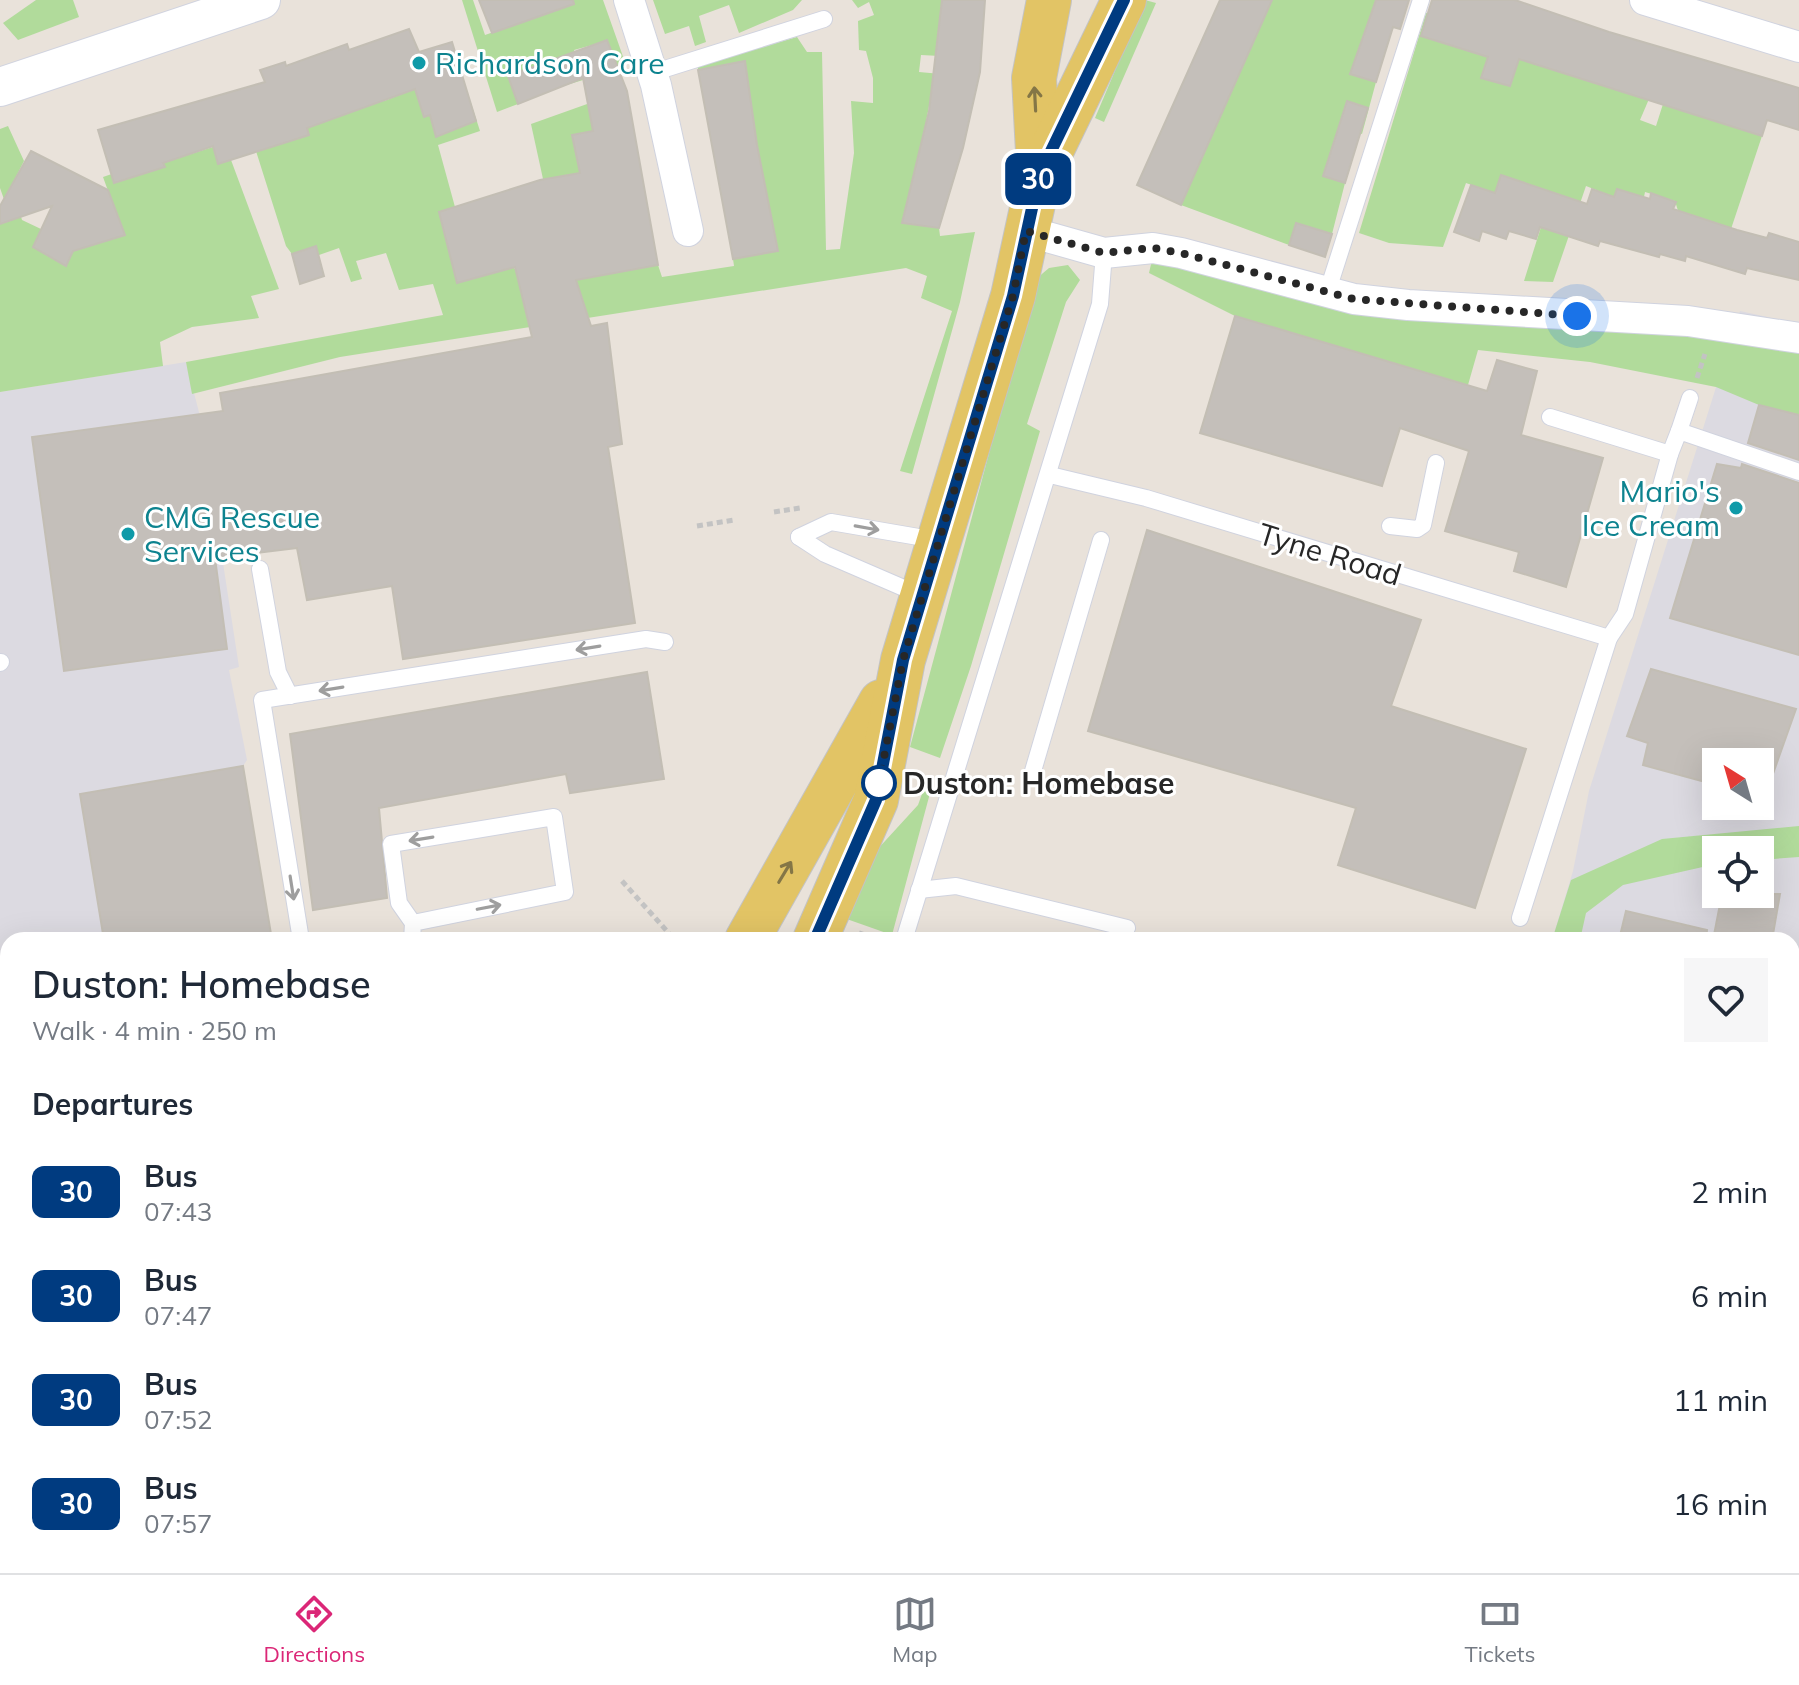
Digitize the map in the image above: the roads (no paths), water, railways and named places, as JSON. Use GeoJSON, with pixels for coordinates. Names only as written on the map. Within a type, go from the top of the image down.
{"type":"FeatureCollection","features":[{"type":"Feature","properties":{"kind":"main road"},"geometry":{"type":"LineString","coordinates":[[1039,176],[1034,78],[1049,0]]}},
{"type":"Feature","properties":{"kind":"main road"},"geometry":{"type":"LineString","coordinates":[[1056,0],[1095,22],[1118,11]]}},
{"type":"Feature","properties":{"kind":"main road"},"geometry":{"type":"LineString","coordinates":[[818,932],[876,800],[903,660],[1013,296],[1039,176],[1118,11]]}},
{"type":"Feature","properties":{"kind":"main road"},"geometry":{"type":"LineString","coordinates":[[752,932],[849,763],[903,660]]}},
{"type":"Feature","properties":{"kind":"street"},"geometry":{"type":"LineString","coordinates":[[0,87],[261,0]]}},
{"type":"Feature","properties":{"kind":"street"},"geometry":{"type":"LineString","coordinates":[[629,0],[652,73],[688,231]]}},
{"type":"Feature","properties":{"kind":"street"},"geometry":{"type":"LineString","coordinates":[[1645,0],[1799,47]]}},
{"type":"Feature","properties":{"kind":"street"},"geometry":{"type":"LineString","coordinates":[[1026,231],[1104,253],[1153,248],[1181,253],[1327,293],[1408,305],[1714,325],[1799,338]]}},
{"type":"Feature","properties":{"kind":"lane"},"geometry":{"type":"LineString","coordinates":[[1327,293],[1421,0]]}},
{"type":"Feature","properties":{"kind":"lane"},"geometry":{"type":"LineString","coordinates":[[652,73],[824,19]]}},
{"type":"Feature","properties":{"kind":"lane"},"geometry":{"type":"LineString","coordinates":[[906,932],[1050,475],[1100,304],[1104,253]]}},
{"type":"Feature","properties":{"kind":"lane"},"geometry":{"type":"LineString","coordinates":[[1520,918],[1609,638],[1625,614],[1670,454],[1690,398]]}},
{"type":"Feature","properties":{"kind":"lane"},"geometry":{"type":"LineString","coordinates":[[1550,417],[1670,454]]}},
{"type":"Feature","properties":{"kind":"lane"},"geometry":{"type":"LineString","coordinates":[[1679,431],[1799,472]]}},
{"type":"Feature","properties":{"kind":"lane"},"geometry":{"type":"LineString","coordinates":[[1390,526],[1417,529],[1423,525],[1436,463]]}},
{"type":"Feature","properties":{"kind":"lane","name":"Tyne Road"},"geometry":{"type":"LineString","coordinates":[[1050,475],[1146,498],[1609,638]]}},
{"type":"Feature","properties":{"kind":"lane"},"geometry":{"type":"LineString","coordinates":[[922,596],[825,554],[799,537],[831,522],[938,540]]}},
{"type":"Feature","properties":{"kind":"lane"},"geometry":{"type":"LineString","coordinates":[[1033,771],[1101,540]]}},
{"type":"Feature","properties":{"kind":"lane"},"geometry":{"type":"LineString","coordinates":[[260,569],[278,672],[290,696]]}},
{"type":"Feature","properties":{"kind":"lane"},"geometry":{"type":"LineString","coordinates":[[300,932],[262,700],[646,639],[665,642]]}},
{"type":"Feature","properties":{"kind":"lane"},"geometry":{"type":"LineString","coordinates":[[554,817],[565,892],[412,931],[399,903],[391,844],[554,817]]}},
{"type":"Feature","properties":{"kind":"lane"},"geometry":{"type":"LineString","coordinates":[[919,890],[956,886],[1127,928]]}},
{"type":"Feature","properties":{"kind":"place","name":"Richardson Care"},"geometry":{"type":"Point","coordinates":[419,63]}},
{"type":"Feature","properties":{"kind":"place","name":"Mario's Ice Cream"},"geometry":{"type":"Point","coordinates":[1736,508]}},
{"type":"Feature","properties":{"kind":"place","name":"CMG Rescue Services"},"geometry":{"type":"Point","coordinates":[128,534]}},
{"type":"Feature","properties":{"kind":"place","name":"Duston: Homebase"},"geometry":{"type":"Point","coordinates":[879,783]}}]}
